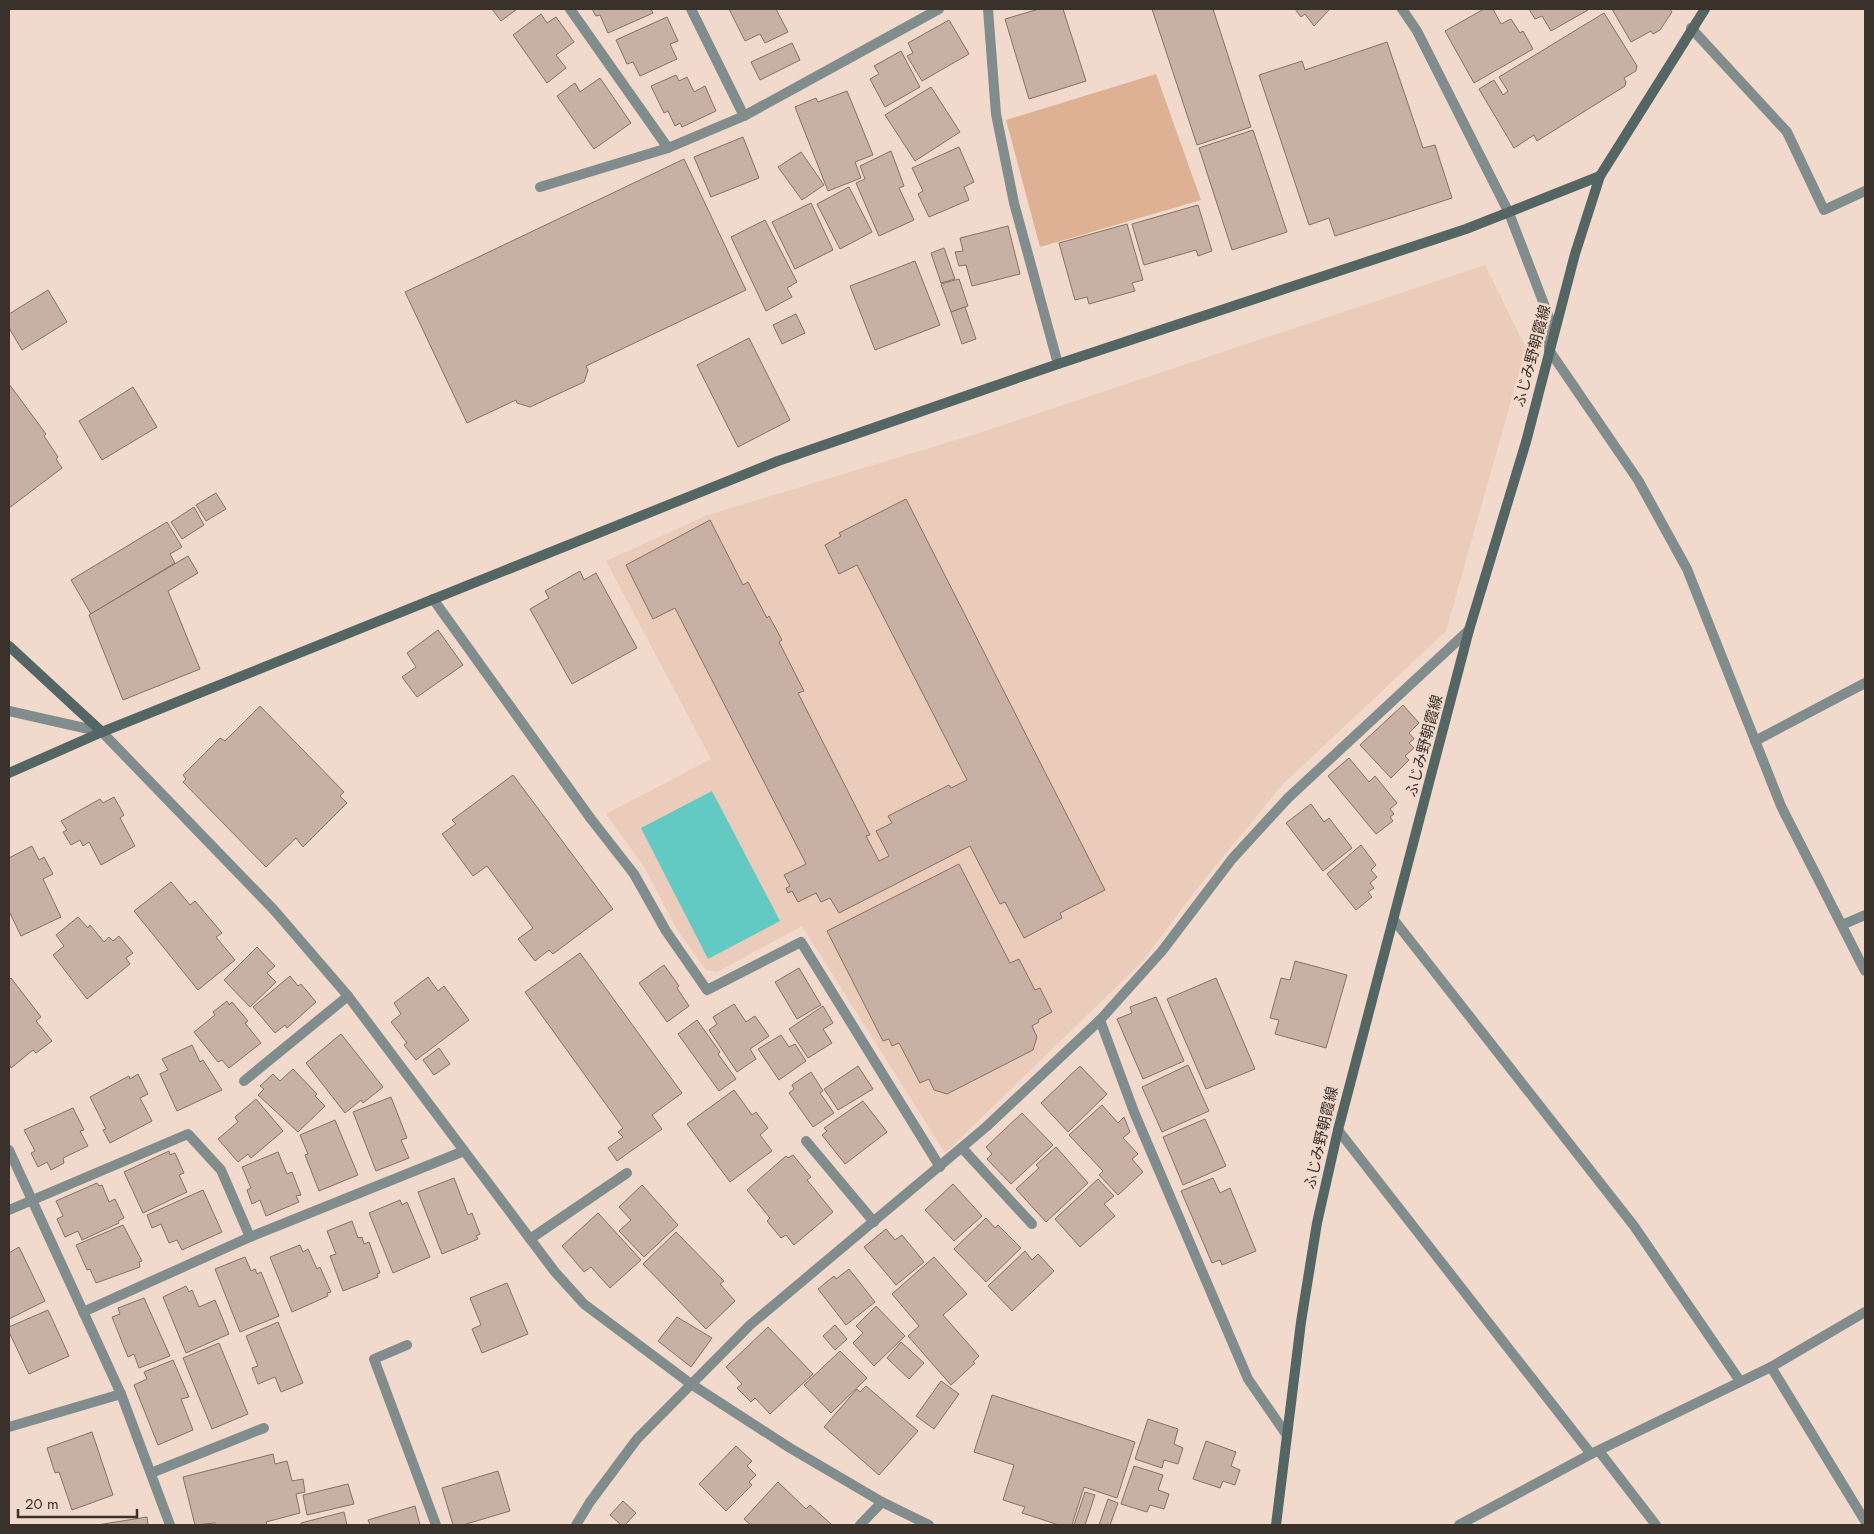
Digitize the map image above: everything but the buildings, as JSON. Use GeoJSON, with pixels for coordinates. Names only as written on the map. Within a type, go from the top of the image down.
{"type":"FeatureCollection","features":[{"type":"Feature","properties":{"kind":"street"},"geometry":{"type":"LineString","coordinates":[[570,9],[668,148]]}},
{"type":"Feature","properties":{"kind":"street"},"geometry":{"type":"LineString","coordinates":[[691,9],[744,116]]}},
{"type":"Feature","properties":{"kind":"street"},"geometry":{"type":"LineString","coordinates":[[540,187],[668,148],[744,116],[939,9]]}},
{"type":"Feature","properties":{"kind":"street"},"geometry":{"type":"LineString","coordinates":[[988,9],[996,114],[1014,203],[1058,364]]}},
{"type":"Feature","properties":{"kind":"street"},"geometry":{"type":"LineString","coordinates":[[1402,9],[1417,31],[1509,213],[1549,317],[1549,350],[1638,480],[1686,570],[1781,806],[1865,971]]}},
{"type":"Feature","properties":{"kind":"street","name":"ふじみ野朝霞線"},"geometry":{"type":"LineString","coordinates":[[1276,1525],[1286,1434],[1317,1223],[1338,1130],[1469,630],[1526,442],[1575,254],[1600,176],[1691,28],[1705,9]]}},
{"type":"Feature","properties":{"kind":"street"},"geometry":{"type":"LineString","coordinates":[[1691,28],[1786,132],[1824,210],[1865,192]]}},
{"type":"Feature","properties":{"kind":"street"},"geometry":{"type":"LineString","coordinates":[[9,773],[102,732],[778,461],[1058,364],[1509,213],[1600,176]]}},
{"type":"Feature","properties":{"kind":"street"},"geometry":{"type":"LineString","coordinates":[[433,599],[591,819],[634,874],[666,931],[708,990],[801,942],[940,1167]]}},
{"type":"Feature","properties":{"kind":"street"},"geometry":{"type":"LineString","coordinates":[[576,1525],[590,1502],[637,1439],[691,1384],[750,1325],[962,1148],[1100,1020],[1162,951],[1232,860],[1288,798],[1469,630]]}},
{"type":"Feature","properties":{"kind":"street"},"geometry":{"type":"LineString","coordinates":[[9,646],[102,732],[274,910],[348,996],[555,1272],[584,1304],[691,1384],[790,1448],[882,1502],[929,1525]]}},
{"type":"Feature","properties":{"kind":"street"},"geometry":{"type":"LineString","coordinates":[[1755,741],[1865,683]]}},
{"type":"Feature","properties":{"kind":"street"},"geometry":{"type":"LineString","coordinates":[[9,711],[102,732]]}},
{"type":"Feature","properties":{"kind":"street"},"geometry":{"type":"LineString","coordinates":[[1842,925],[1865,915]]}},
{"type":"Feature","properties":{"kind":"street"},"geometry":{"type":"LineString","coordinates":[[1394,920],[1634,1226],[1740,1382]]}},
{"type":"Feature","properties":{"kind":"street"},"geometry":{"type":"LineString","coordinates":[[244,1081],[348,996]]}},
{"type":"Feature","properties":{"kind":"street"},"geometry":{"type":"LineString","coordinates":[[1100,1020],[1134,1112],[1248,1379],[1286,1434]]}},
{"type":"Feature","properties":{"kind":"street"},"geometry":{"type":"LineString","coordinates":[[1338,1130],[1595,1453],[1656,1525]]}},
{"type":"Feature","properties":{"kind":"street"},"geometry":{"type":"LineString","coordinates":[[9,1210],[31,1199],[188,1134],[220,1170],[250,1237]]}},
{"type":"Feature","properties":{"kind":"street"},"geometry":{"type":"LineString","coordinates":[[806,1141],[874,1222]]}},
{"type":"Feature","properties":{"kind":"street"},"geometry":{"type":"LineString","coordinates":[[962,1148],[1032,1224]]}},
{"type":"Feature","properties":{"kind":"street"},"geometry":{"type":"LineString","coordinates":[[9,1150],[120,1394],[170,1525]]}},
{"type":"Feature","properties":{"kind":"street"},"geometry":{"type":"LineString","coordinates":[[83,1312],[250,1237],[464,1152]]}},
{"type":"Feature","properties":{"kind":"street"},"geometry":{"type":"LineString","coordinates":[[530,1239],[627,1173]]}},
{"type":"Feature","properties":{"kind":"street"},"geometry":{"type":"LineString","coordinates":[[1459,1525],[1595,1453],[1771,1367],[1865,1312]]}},
{"type":"Feature","properties":{"kind":"street"},"geometry":{"type":"LineString","coordinates":[[407,1345],[374,1359],[436,1525]]}},
{"type":"Feature","properties":{"kind":"street"},"geometry":{"type":"LineString","coordinates":[[1771,1367],[1865,1521]]}},
{"type":"Feature","properties":{"kind":"street"},"geometry":{"type":"LineString","coordinates":[[9,1428],[120,1394]]}},
{"type":"Feature","properties":{"kind":"street"},"geometry":{"type":"LineString","coordinates":[[151,1473],[264,1428]]}},
{"type":"Feature","properties":{"kind":"street"},"geometry":{"type":"LineString","coordinates":[[860,1525],[882,1502]]}},
{"type":"Feature","properties":{"kind":"shaded area"},"geometry":{"type":"Polygon","coordinates":[[[1156,74],[1201,200],[1040,247],[1006,120],[1156,74]]]}},
{"type":"Feature","properties":{"kind":"shaded area"},"geometry":{"type":"Polygon","coordinates":[[[1485,265],[1526,348],[1446,631],[1282,785],[1195,891],[1142,962],[945,1153],[802,926],[717,972],[706,970],[676,928],[645,868],[606,814],[711,759],[606,561],[708,515],[982,432],[1485,265]]]}},
{"type":"Feature","properties":{"kind":"water"},"geometry":{"type":"Polygon","coordinates":[[[712,791],[780,921],[708,959],[641,828],[712,791]]]}}]}
